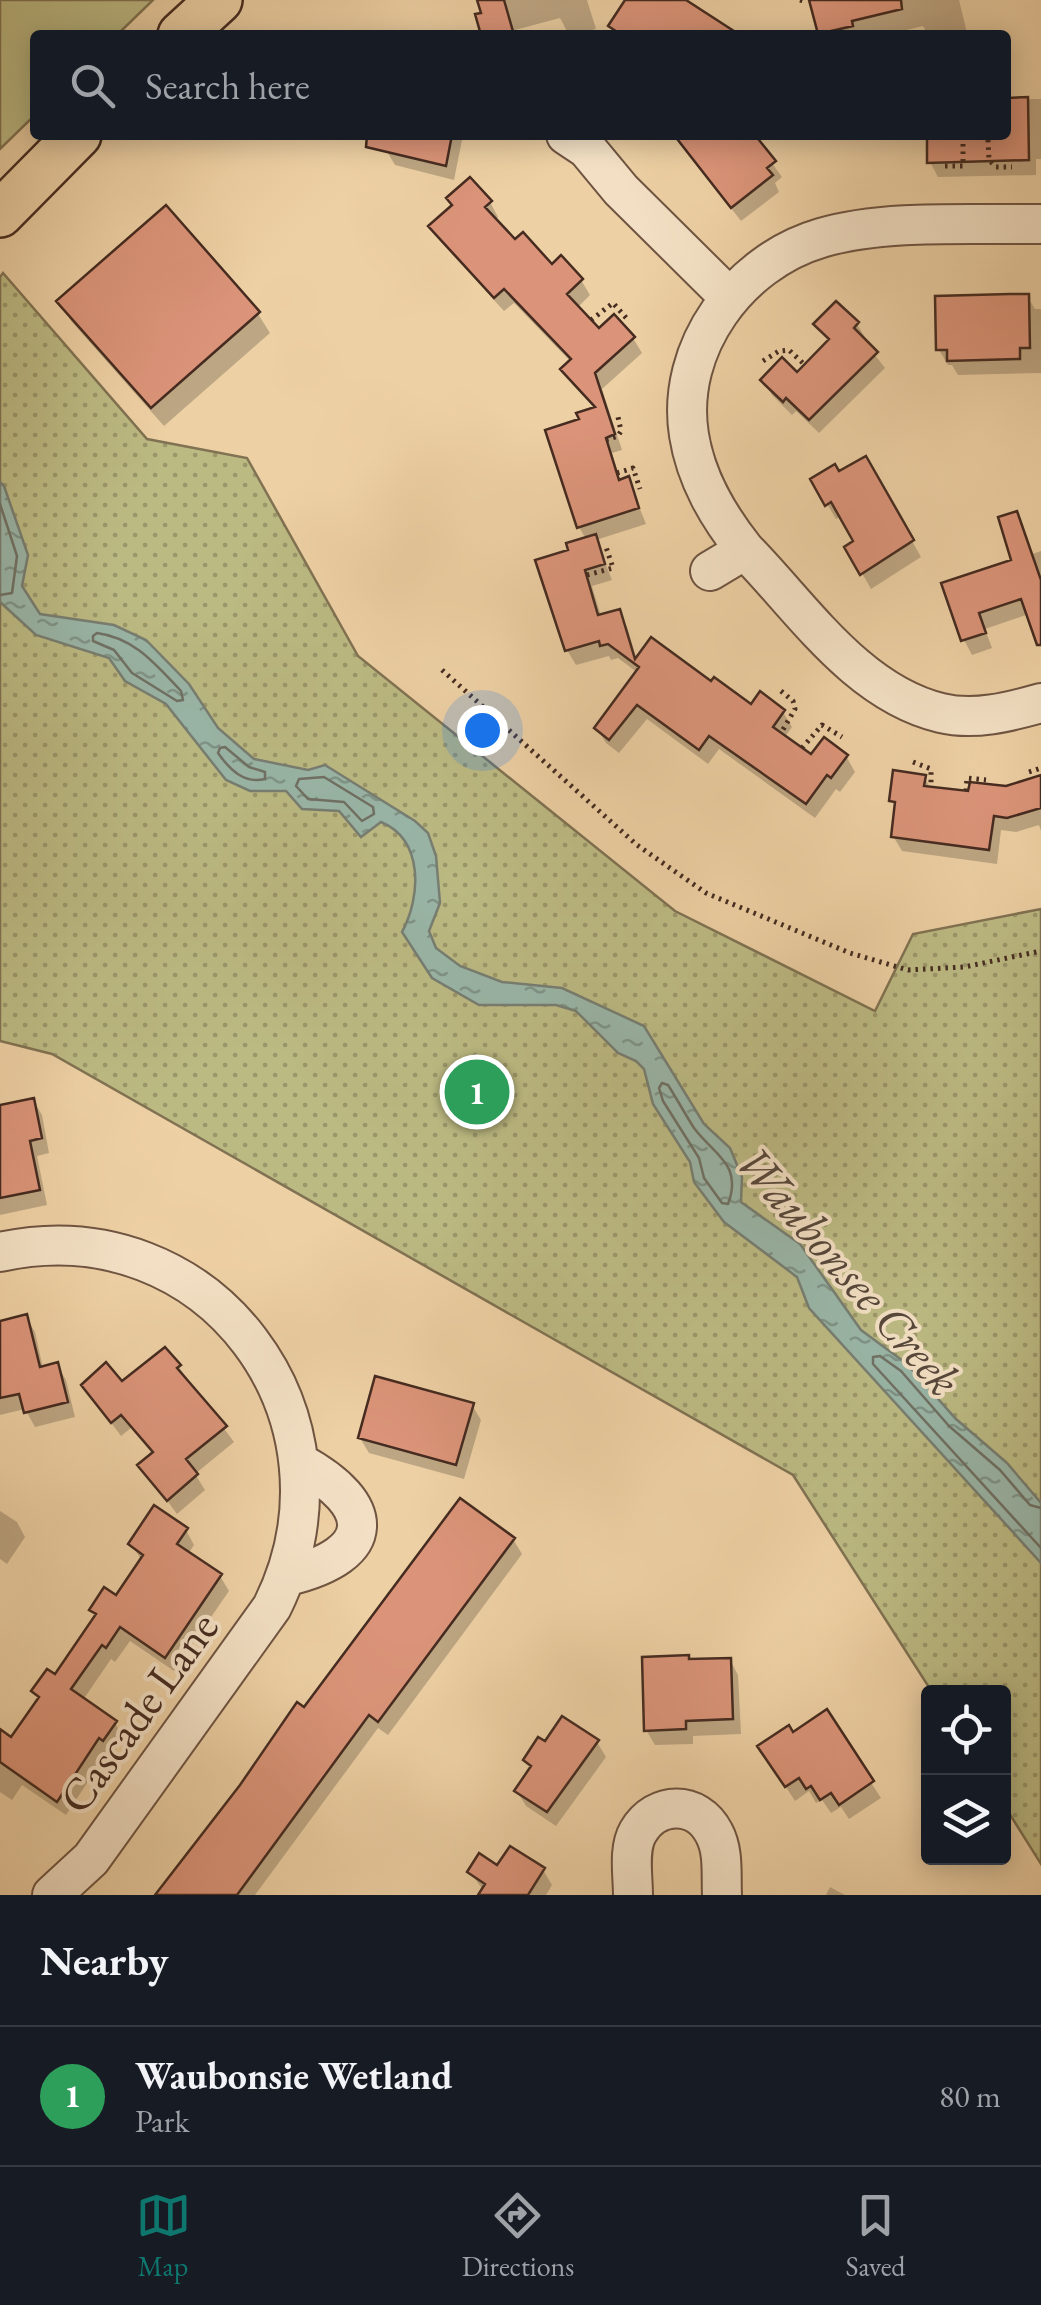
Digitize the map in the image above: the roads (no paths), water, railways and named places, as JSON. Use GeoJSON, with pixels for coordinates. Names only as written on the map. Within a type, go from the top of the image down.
{"type":"FeatureCollection","features":[{"type":"Feature","properties":{"kind":"main road"},"geometry":{"type":"LineString","coordinates":[[186,30],[219,0]]}},
{"type":"Feature","properties":{"kind":"main road"},"geometry":{"type":"LineString","coordinates":[[0,214],[73,140]]}},
{"type":"Feature","properties":{"kind":"street"},"geometry":{"type":"LineString","coordinates":[[574,140],[587,149],[621,190],[730,298]]}},
{"type":"Feature","properties":{"kind":"street"},"geometry":{"type":"LineString","coordinates":[[1041,224],[865,229],[807,242],[774,258],[730,298],[709,331],[693,370],[688,422],[708,496],[745,550],[857,667],[898,696],[942,713],[990,716],[1041,704]]}},
{"type":"Feature","properties":{"kind":"street"},"geometry":{"type":"LineString","coordinates":[[710,571],[745,550]]}},
{"type":"Feature","properties":{"kind":"street","name":"Cascade Lane"},"geometry":{"type":"LineString","coordinates":[[0,1252],[55,1246],[96,1249],[140,1261],[182,1280],[220,1307],[252,1340],[275,1378],[292,1424],[300,1463],[300,1506],[288,1576],[246,1648],[90,1858],[52,1895]]}},
{"type":"Feature","properties":{"kind":"street"},"geometry":{"type":"LineString","coordinates":[[288,1576],[333,1561],[356,1539],[354,1508],[344,1494],[300,1463]]}},
{"type":"Feature","properties":{"kind":"street"},"geometry":{"type":"LineString","coordinates":[[633,1895],[636,1834],[650,1818],[671,1807],[685,1808],[704,1818],[714,1833],[721,1854],[722,1895]]}},
{"type":"Feature","properties":{"kind":"water"},"geometry":{"type":"Polygon","coordinates":[[[0,482],[28,555],[22,586],[40,614],[114,625],[146,640],[189,684],[218,728],[254,759],[308,770],[325,765],[415,821],[428,833],[436,856],[440,903],[429,931],[436,948],[460,966],[502,982],[562,988],[644,1026],[704,1124],[730,1148],[742,1177],[741,1202],[800,1244],[861,1330],[907,1364],[956,1419],[1007,1463],[1041,1503],[1041,1563],[809,1308],[797,1277],[724,1222],[694,1182],[690,1162],[653,1104],[644,1069],[636,1061],[618,1053],[576,1011],[556,1005],[479,1005],[432,978],[402,932],[413,903],[415,871],[412,855],[395,830],[381,822],[361,837],[339,811],[302,809],[286,791],[250,791],[226,780],[166,704],[125,681],[109,658],[36,635],[0,602],[0,482]]]}},
{"type":"Feature","properties":{"kind":"place","name":"Waubonsie Wetland"},"geometry":{"type":"Point","coordinates":[477,1092]}},
{"type":"Feature","properties":{"kind":"water label","name":"Waubonsee Creek"},"geometry":{"type":"Point","coordinates":[849,1270]}}]}
